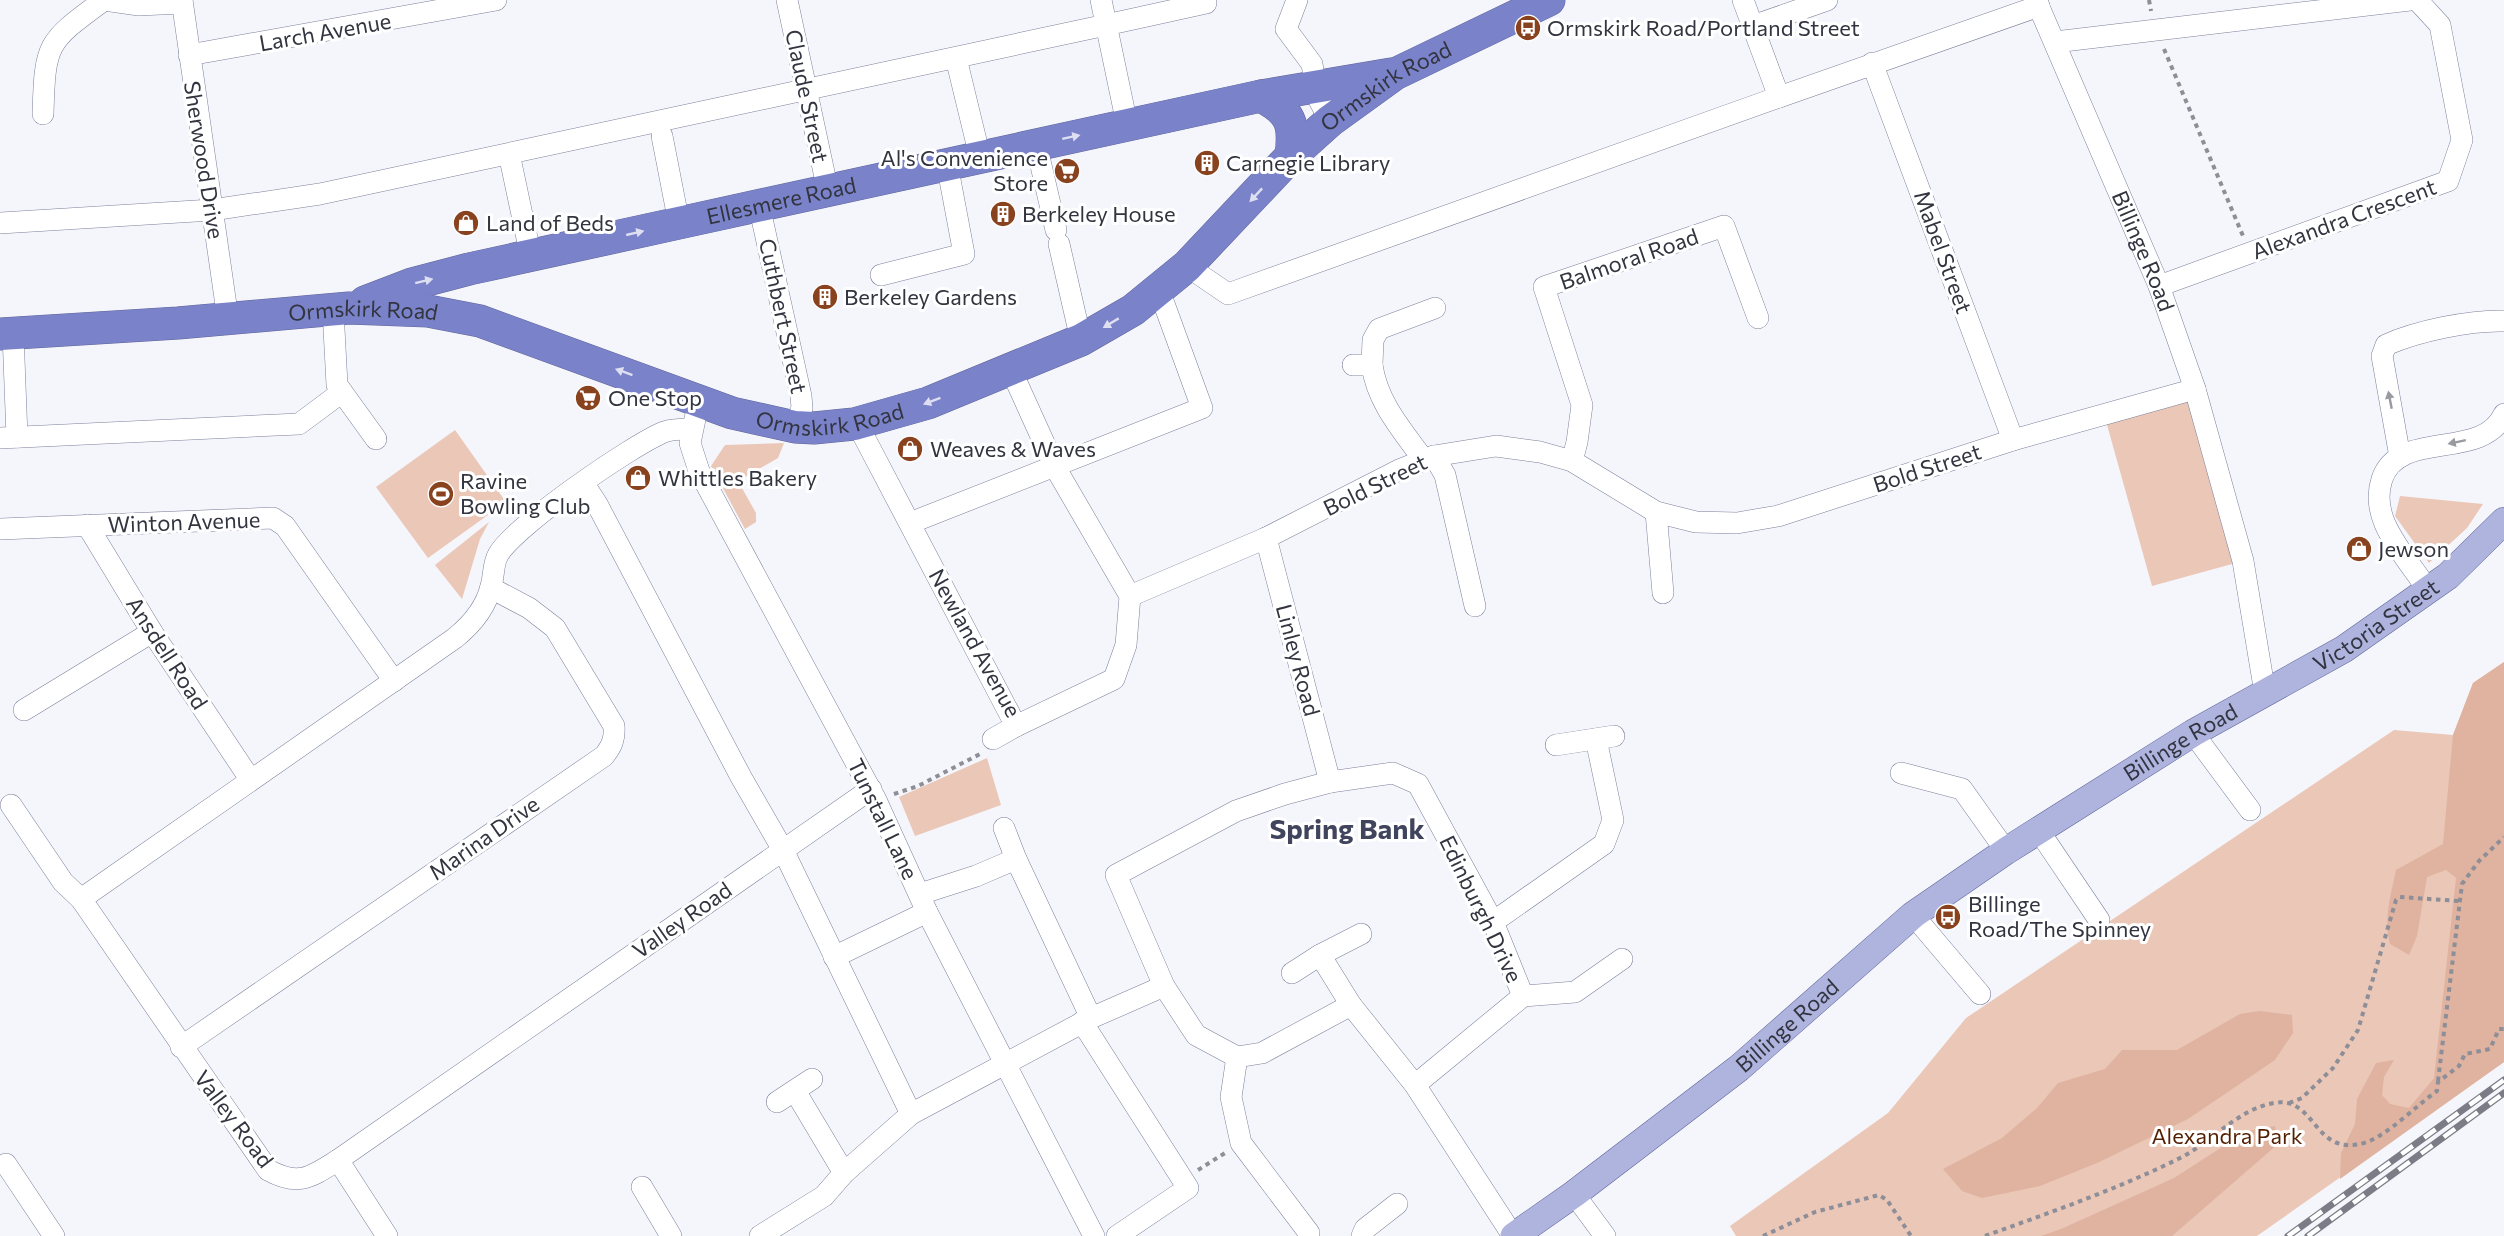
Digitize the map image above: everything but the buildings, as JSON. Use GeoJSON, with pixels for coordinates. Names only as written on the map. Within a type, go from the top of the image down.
{"type":"FeatureCollection","features":[{"type":"Feature","properties":{"kind":"highway","name":"Ormskirk Road"},"geometry":{"type":"LineString","coordinates":[[6,334],[341,309],[428,311],[480,321],[695,415],[743,416],[795,427],[854,424],[928,403],[1011,370],[1081,339],[1124,315],[1187,266],[1291,156],[1330,121],[1395,74],[1515,7],[1549,0]]}},
{"type":"Feature","properties":{"kind":"highway","name":"Ellesmere Road"},"geometry":{"type":"LineString","coordinates":[[341,309],[412,284],[469,269],[1127,124],[1261,96],[1395,74]]}},
{"type":"Feature","properties":{"kind":"highway"},"geometry":{"type":"LineString","coordinates":[[1261,96],[1279,106],[1290,120],[1293,135],[1291,156]]}},
{"type":"Feature","properties":{"kind":"highway"},"geometry":{"type":"LineString","coordinates":[[469,269],[462,285],[462,294],[469,310],[480,321]]}},
{"type":"Feature","properties":{"kind":"main road","name":"Victoria Street"},"geometry":{"type":"LineString","coordinates":[[2265,693],[2344,649],[2448,576],[2504,521]]}},
{"type":"Feature","properties":{"kind":"main road","name":"Billinge Road"},"geometry":{"type":"LineString","coordinates":[[1514,1236],[1574,1194],[1739,1068],[1913,915],[2006,850],[2193,733],[2265,693]]}},
{"type":"Feature","properties":{"kind":"street"},"geometry":{"type":"LineString","coordinates":[[43,114],[48,51],[62,31],[104,0],[139,6],[182,1]]}},
{"type":"Feature","properties":{"kind":"street","name":"Larch Avenue"},"geometry":{"type":"LineString","coordinates":[[189,55],[448,5],[496,0]]}},
{"type":"Feature","properties":{"kind":"street","name":"Claude Street"},"geometry":{"type":"LineString","coordinates":[[787,0],[828,191]]}},
{"type":"Feature","properties":{"kind":"street"},"geometry":{"type":"LineString","coordinates":[[1101,0],[1127,124]]}},
{"type":"Feature","properties":{"kind":"street"},"geometry":{"type":"LineString","coordinates":[[0,223],[212,210],[351,188],[1206,3],[1205,0]]}},
{"type":"Feature","properties":{"kind":"street"},"geometry":{"type":"LineString","coordinates":[[1297,0],[1286,29],[1312,64],[1322,110],[1330,121]]}},
{"type":"Feature","properties":{"kind":"street"},"geometry":{"type":"LineString","coordinates":[[1743,0],[1779,97]]}},
{"type":"Feature","properties":{"kind":"street"},"geometry":{"type":"LineString","coordinates":[[1753,26],[1827,0]]}},
{"type":"Feature","properties":{"kind":"street"},"geometry":{"type":"LineString","coordinates":[[2055,42],[2410,0]]}},
{"type":"Feature","properties":{"kind":"street","name":"Alexandra Crescent"},"geometry":{"type":"LineString","coordinates":[[2159,286],[2448,181],[2462,140],[2440,25],[2417,0]]}},
{"type":"Feature","properties":{"kind":"street","name":"Sherwood Drive"},"geometry":{"type":"LineString","coordinates":[[182,1],[228,319]]}},
{"type":"Feature","properties":{"kind":"street"},"geometry":{"type":"LineString","coordinates":[[1187,266],[1228,294],[2037,3]]}},
{"type":"Feature","properties":{"kind":"street","name":"Billinge Road"},"geometry":{"type":"LineString","coordinates":[[2037,3],[2159,286],[2195,389],[2243,561],[2265,693]]}},
{"type":"Feature","properties":{"kind":"street"},"geometry":{"type":"LineString","coordinates":[[956,58],[980,157]]}},
{"type":"Feature","properties":{"kind":"street","name":"Mabel Street"},"geometry":{"type":"LineString","coordinates":[[1872,63],[2013,440]]}},
{"type":"Feature","properties":{"kind":"street"},"geometry":{"type":"LineString","coordinates":[[662,136],[680,223]]}},
{"type":"Feature","properties":{"kind":"street"},"geometry":{"type":"LineString","coordinates":[[1036,144],[1081,339]]}},
{"type":"Feature","properties":{"kind":"street"},"geometry":{"type":"LineString","coordinates":[[511,163],[531,256]]}},
{"type":"Feature","properties":{"kind":"street"},"geometry":{"type":"LineString","coordinates":[[881,275],[964,254],[946,164]]}},
{"type":"Feature","properties":{"kind":"street","name":"Cuthbert Street"},"geometry":{"type":"LineString","coordinates":[[759,205],[801,396],[802,408],[795,427]]}},
{"type":"Feature","properties":{"kind":"street","name":"Balmoral Road"},"geometry":{"type":"LineString","coordinates":[[1572,461],[1582,405],[1545,287],[1724,226],[1758,318]]}},
{"type":"Feature","properties":{"kind":"street"},"geometry":{"type":"LineString","coordinates":[[910,523],[1202,408],[1159,290]]}},
{"type":"Feature","properties":{"kind":"street"},"geometry":{"type":"LineString","coordinates":[[1434,308],[1379,329],[1363,365],[1374,380],[1385,407],[1445,475],[1475,606]]}},
{"type":"Feature","properties":{"kind":"street"},"geometry":{"type":"LineString","coordinates":[[341,309],[337,385],[376,439]]}},
{"type":"Feature","properties":{"kind":"street"},"geometry":{"type":"LineString","coordinates":[[2400,457],[2382,356],[2386,345],[2399,339],[2449,328],[2487,321],[2504,321]]}},
{"type":"Feature","properties":{"kind":"street"},"geometry":{"type":"LineString","coordinates":[[6,334],[8,438],[299,423],[342,392]]}},
{"type":"Feature","properties":{"kind":"street"},"geometry":{"type":"LineString","coordinates":[[1011,370],[1054,467],[1130,596]]}},
{"type":"Feature","properties":{"kind":"street","name":"Bold Street"},"geometry":{"type":"LineString","coordinates":[[1130,596],[1266,538],[1428,457],[1496,446],[1540,452],[1572,461],[1656,513],[1696,522],[1737,524],[1778,516],[2013,440],[2195,389]]}},
{"type":"Feature","properties":{"kind":"street"},"geometry":{"type":"LineString","coordinates":[[2428,590],[2385,525],[2380,507],[2379,490],[2385,471],[2393,460],[2400,457],[2479,438],[2494,430],[2504,414]]}},
{"type":"Feature","properties":{"kind":"street"},"geometry":{"type":"LineString","coordinates":[[81,899],[250,779],[394,681],[470,625],[491,588],[497,556],[516,532],[643,442],[695,415]]}},
{"type":"Feature","properties":{"kind":"street","name":"Tunstall Lane"},"geometry":{"type":"LineString","coordinates":[[695,415],[690,443],[699,471],[874,794],[923,903],[1003,1063],[1094,1236]]}},
{"type":"Feature","properties":{"kind":"street","name":"Newland Avenue"},"geometry":{"type":"LineString","coordinates":[[854,424],[862,433],[1016,726],[1114,679],[1126,645],[1130,596]]}},
{"type":"Feature","properties":{"kind":"street"},"geometry":{"type":"LineString","coordinates":[[584,484],[597,504],[741,777],[783,850],[910,1114]]}},
{"type":"Feature","properties":{"kind":"street"},"geometry":{"type":"LineString","coordinates":[[1656,513],[1663,593]]}},
{"type":"Feature","properties":{"kind":"street","name":"Winton Avenue"},"geometry":{"type":"LineString","coordinates":[[0,530],[273,518],[285,526],[394,681]]}},
{"type":"Feature","properties":{"kind":"street","name":"Ansdell Road"},"geometry":{"type":"LineString","coordinates":[[87,525],[152,632],[250,779]]}},
{"type":"Feature","properties":{"kind":"street","name":"Linley Road"},"geometry":{"type":"LineString","coordinates":[[1266,538],[1330,782]]}},
{"type":"Feature","properties":{"kind":"street","name":"Marina Drive"},"geometry":{"type":"LineString","coordinates":[[181,1047],[604,756],[611,747],[615,737],[614,726],[555,628],[529,608],[491,588]]}},
{"type":"Feature","properties":{"kind":"street"},"geometry":{"type":"LineString","coordinates":[[24,710],[152,632]]}},
{"type":"Feature","properties":{"kind":"street"},"geometry":{"type":"LineString","coordinates":[[993,739],[1016,726]]}},
{"type":"Feature","properties":{"kind":"street"},"geometry":{"type":"LineString","coordinates":[[2193,733],[2250,810]]}},
{"type":"Feature","properties":{"kind":"street"},"geometry":{"type":"LineString","coordinates":[[1493,922],[1604,844],[1613,820],[1605,738],[1556,745]]}},
{"type":"Feature","properties":{"kind":"street","name":"Edinburgh Drive"},"geometry":{"type":"LineString","coordinates":[[1237,1057],[1196,1035],[1164,986],[1116,875],[1236,811],[1330,782],[1393,773],[1418,784],[1493,922],[1523,996],[1415,1085]]}},
{"type":"Feature","properties":{"kind":"street"},"geometry":{"type":"LineString","coordinates":[[1900,773],[1962,789],[2006,850]]}},
{"type":"Feature","properties":{"kind":"street","name":"Valley Road"},"geometry":{"type":"LineString","coordinates":[[12,805],[63,882],[81,899],[268,1170],[279,1177],[300,1180],[314,1176],[338,1160],[783,850],[874,794]]}},
{"type":"Feature","properties":{"kind":"street"},"geometry":{"type":"LineString","coordinates":[[1004,828],[1087,1020],[1185,1184],[1117,1236]]}},
{"type":"Feature","properties":{"kind":"street"},"geometry":{"type":"LineString","coordinates":[[2039,831],[2099,920]]}},
{"type":"Feature","properties":{"kind":"street"},"geometry":{"type":"LineString","coordinates":[[834,957],[923,903],[1016,859]]}},
{"type":"Feature","properties":{"kind":"street"},"geometry":{"type":"LineString","coordinates":[[1913,915],[1980,994]]}},
{"type":"Feature","properties":{"kind":"street"},"geometry":{"type":"LineString","coordinates":[[1292,973],[1320,955],[1361,934]]}},
{"type":"Feature","properties":{"kind":"street"},"geometry":{"type":"LineString","coordinates":[[1320,955],[1351,1005],[1415,1085],[1514,1236]]}},
{"type":"Feature","properties":{"kind":"street"},"geometry":{"type":"LineString","coordinates":[[1523,996],[1575,992],[1622,959]]}},
{"type":"Feature","properties":{"kind":"street"},"geometry":{"type":"LineString","coordinates":[[760,1236],[824,1196],[844,1173],[910,1114],[1087,1020],[1164,986]]}},
{"type":"Feature","properties":{"kind":"street"},"geometry":{"type":"LineString","coordinates":[[1310,1233],[1241,1143],[1231,1097],[1237,1057],[1262,1053],[1351,1005]]}},
{"type":"Feature","properties":{"kind":"street"},"geometry":{"type":"LineString","coordinates":[[795,1090],[844,1173]]}},
{"type":"Feature","properties":{"kind":"street"},"geometry":{"type":"LineString","coordinates":[[338,1160],[387,1236]]}},
{"type":"Feature","properties":{"kind":"street"},"geometry":{"type":"LineString","coordinates":[[7,1164],[54,1236]]}},
{"type":"Feature","properties":{"kind":"street"},"geometry":{"type":"LineString","coordinates":[[642,1187],[649,1217],[671,1236]]}},
{"type":"Feature","properties":{"kind":"street"},"geometry":{"type":"LineString","coordinates":[[1574,1194],[1605,1236]]}},
{"type":"Feature","properties":{"kind":"street"},"geometry":{"type":"LineString","coordinates":[[1362,1236],[1365,1229],[1397,1204]]}},
{"type":"Feature","properties":{"kind":"path"},"geometry":{"type":"LineString","coordinates":[[2149,0],[2156,30],[2250,253]]}},
{"type":"Feature","properties":{"kind":"path"},"geometry":{"type":"LineString","coordinates":[[874,794],[918,786],[986,751],[993,739]]}},
{"type":"Feature","properties":{"kind":"path"},"geometry":{"type":"LineString","coordinates":[[2289,1103],[2320,1128],[2328,1140],[2337,1145],[2353,1145],[2369,1141],[2437,1090],[2462,884],[2479,861],[2504,837]]}},
{"type":"Feature","properties":{"kind":"path"},"geometry":{"type":"LineString","coordinates":[[1985,1236],[2142,1177],[2184,1156],[2255,1110],[2272,1103],[2289,1103],[2302,1098],[2333,1068],[2358,1030],[2388,934],[2392,909],[2400,897],[2459,901]]}},
{"type":"Feature","properties":{"kind":"path"},"geometry":{"type":"LineString","coordinates":[[2438,1082],[2459,1066],[2465,1054],[2490,1049],[2499,1029],[2504,1029]]}},
{"type":"Feature","properties":{"kind":"path"},"geometry":{"type":"LineString","coordinates":[[1185,1184],[1241,1143]]}},
{"type":"Feature","properties":{"kind":"path"},"geometry":{"type":"LineString","coordinates":[[1763,1236],[1815,1212],[1879,1196],[1887,1200],[1911,1236]]}},
{"type":"Feature","properties":{"kind":"green space"},"geometry":{"type":"Polygon","coordinates":[[[2195,389],[2243,561],[2152,586],[2104,414],[2195,389]]]}},
{"type":"Feature","properties":{"kind":"green space","name":"Ravine Bowling Club"},"geometry":{"type":"Polygon","coordinates":[[[455,430],[506,502],[428,558],[376,487],[455,430]]]}},
{"type":"Feature","properties":{"kind":"green space"},"geometry":{"type":"Polygon","coordinates":[[[784,443],[778,458],[738,481],[756,513],[756,522],[745,529],[711,466],[725,445],[784,443]]]}},
{"type":"Feature","properties":{"kind":"green space"},"geometry":{"type":"Polygon","coordinates":[[[2400,496],[2483,504],[2467,528],[2429,563],[2395,516],[2400,496]]]}},
{"type":"Feature","properties":{"kind":"green space"},"geometry":{"type":"Polygon","coordinates":[[[489,522],[480,539],[462,599],[435,565],[489,522]]]}},
{"type":"Feature","properties":{"kind":"green space","name":"Alexandra Park"},"geometry":{"type":"Polygon","coordinates":[[[2504,662],[2504,1062],[2257,1236],[1736,1236],[1730,1226],[1888,1113],[1966,1018],[2394,730],[2453,735],[2473,683],[2504,662]]]}},
{"type":"Feature","properties":{"kind":"green space"},"geometry":{"type":"Polygon","coordinates":[[[987,758],[1001,805],[915,836],[899,797],[987,758]]]}},
{"type":"Feature","properties":{"kind":"shaded area"},"geometry":{"type":"Polygon","coordinates":[[[2504,662],[2504,1062],[2340,1179],[2341,1153],[2355,1124],[2357,1099],[2376,1063],[2394,1060],[2384,1077],[2382,1095],[2390,1104],[2409,1108],[2434,1078],[2456,878],[2446,870],[2427,877],[2417,936],[2409,955],[2390,944],[2387,925],[2388,907],[2396,870],[2443,844],[2453,735],[2473,683],[2504,662]]]}},
{"type":"Feature","properties":{"kind":"shaded area"},"geometry":{"type":"Polygon","coordinates":[[[2259,1011],[2292,1015],[2293,1033],[2275,1060],[2188,1119],[2097,1163],[2040,1186],[1982,1198],[1962,1191],[1943,1169],[2002,1138],[2037,1108],[2058,1083],[2105,1069],[2122,1050],[2177,1050],[2240,1014],[2259,1011]]]}},
{"type":"Feature","properties":{"kind":"shaded area"},"geometry":{"type":"Polygon","coordinates":[[[2275,1126],[2278,1144],[2172,1236],[2041,1236],[2174,1178],[2247,1131],[2275,1126]]]}},
{"type":"Feature","properties":{"kind":"railway"},"geometry":{"type":"LineString","coordinates":[[2288,1236],[2504,1080]]}},
{"type":"Feature","properties":{"kind":"railway"},"geometry":{"type":"LineString","coordinates":[[2308,1236],[2504,1093]]}},
{"type":"Feature","properties":{"kind":"place","name":"Ormskirk Road/Portland Street"},"geometry":{"type":"Point","coordinates":[1528,28]}},
{"type":"Feature","properties":{"kind":"place","name":"Carnegie Library"},"geometry":{"type":"Point","coordinates":[1207,163]}},
{"type":"Feature","properties":{"kind":"place","name":"Al's Convenience Store"},"geometry":{"type":"Point","coordinates":[1067,171]}},
{"type":"Feature","properties":{"kind":"place","name":"Berkeley House"},"geometry":{"type":"Point","coordinates":[1003,214]}},
{"type":"Feature","properties":{"kind":"place","name":"Land of Beds"},"geometry":{"type":"Point","coordinates":[466,223]}},
{"type":"Feature","properties":{"kind":"place","name":"Berkeley Gardens"},"geometry":{"type":"Point","coordinates":[825,297]}},
{"type":"Feature","properties":{"kind":"place","name":"One Stop"},"geometry":{"type":"Point","coordinates":[588,398]}},
{"type":"Feature","properties":{"kind":"place","name":"Weaves & Waves"},"geometry":{"type":"Point","coordinates":[910,449]}},
{"type":"Feature","properties":{"kind":"place","name":"Whittles Bakery"},"geometry":{"type":"Point","coordinates":[638,478]}},
{"type":"Feature","properties":{"kind":"place","name":"Ravine Bowling Club"},"geometry":{"type":"Point","coordinates":[441,494]}},
{"type":"Feature","properties":{"kind":"place","name":"Jewson"},"geometry":{"type":"Point","coordinates":[2359,549]}},
{"type":"Feature","properties":{"kind":"place","name":"Billinge Road/The Spinney"},"geometry":{"type":"Point","coordinates":[1948,917]}},
{"type":"Feature","properties":{"kind":"district","name":"Spring Bank"},"geometry":{"type":"Point","coordinates":[1347,829]}}]}
